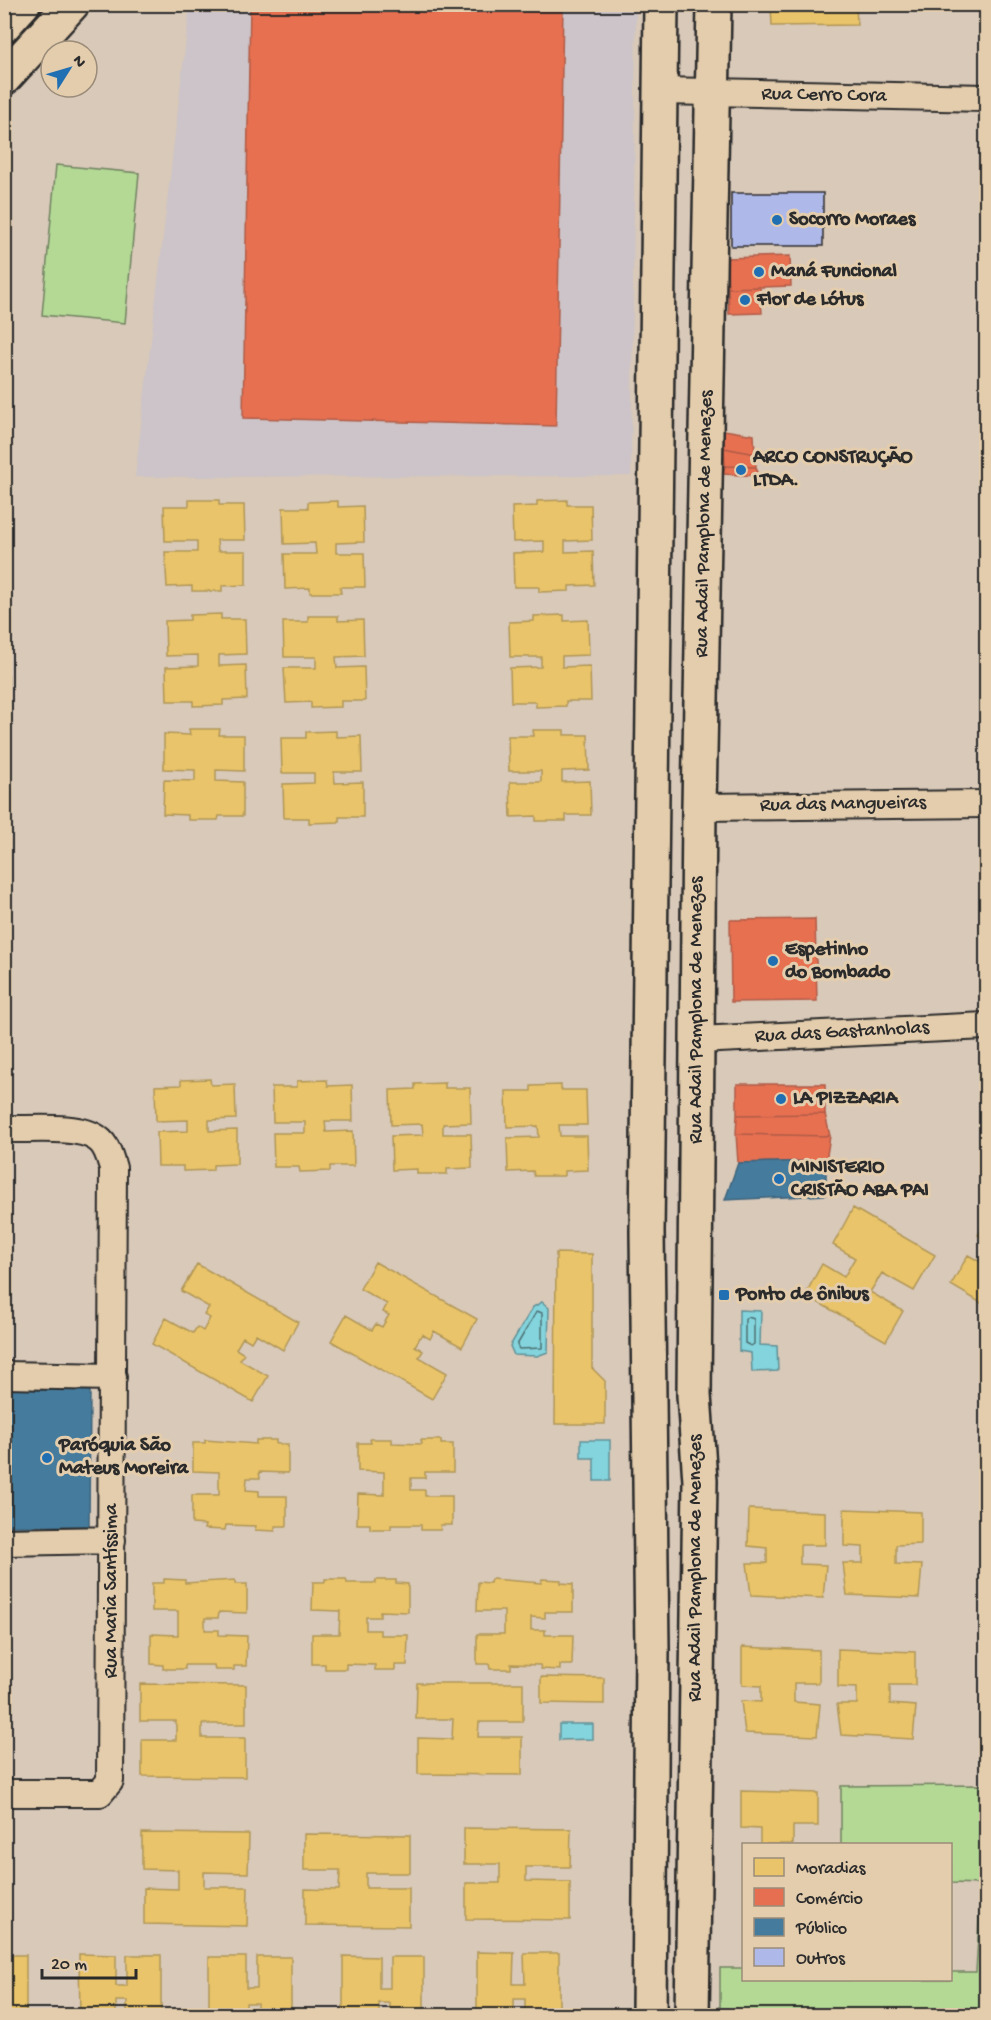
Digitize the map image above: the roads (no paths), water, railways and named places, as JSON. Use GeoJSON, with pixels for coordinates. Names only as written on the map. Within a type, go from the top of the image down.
{"type":"FeatureCollection","features":[{"type":"Feature","properties":{"kind":"main road"},"geometry":{"type":"LineString","coordinates":[[4,25],[23,4]]}},
{"type":"Feature","properties":{"kind":"main road"},"geometry":{"type":"LineString","coordinates":[[4,78],[72,4]]}},
{"type":"Feature","properties":{"kind":"main road"},"geometry":{"type":"LineString","coordinates":[[649,2016],[652,1649],[647,1232],[661,4]]}},
{"type":"Feature","properties":{"kind":"main road","name":"Rua Adail Pamplona de Menezes"},"geometry":{"type":"LineString","coordinates":[[692,2004],[700,1481],[693,1395],[699,807],[714,4]]}},
{"type":"Feature","properties":{"kind":"main road"},"geometry":{"type":"LineString","coordinates":[[651,961],[661,971],[664,1011],[697,1030]]}},
{"type":"Feature","properties":{"kind":"main road"},"geometry":{"type":"LineString","coordinates":[[649,1073],[671,1073],[680,1079],[685,1122],[696,1138]]}},
{"type":"Feature","properties":{"kind":"main road"},"geometry":{"type":"LineString","coordinates":[[652,1649],[697,1648]]}},
{"type":"Feature","properties":{"kind":"main road"},"geometry":{"type":"LineString","coordinates":[[650,1931],[661,1946],[661,1980],[667,1988],[692,2004]]}},
{"type":"Feature","properties":{"kind":"street","name":"Rua Cerro Cora"},"geometry":{"type":"LineString","coordinates":[[661,91],[713,94],[987,98]]}},
{"type":"Feature","properties":{"kind":"street","name":"Rua das Mangueiras"},"geometry":{"type":"LineString","coordinates":[[699,807],[987,804]]}},
{"type":"Feature","properties":{"kind":"street","name":"Rua das Gastanholas"},"geometry":{"type":"LineString","coordinates":[[697,1030],[987,1026]]}},
{"type":"Feature","properties":{"kind":"street","name":"Rua Maria Santíssima"},"geometry":{"type":"LineString","coordinates":[[4,1129],[88,1132],[100,1140],[109,1153],[112,1168],[113,1377],[110,1781],[100,1793],[4,1793]]}},
{"type":"Feature","properties":{"kind":"street"},"geometry":{"type":"LineString","coordinates":[[4,1375],[113,1377]]}},
{"type":"Feature","properties":{"kind":"street"},"geometry":{"type":"LineString","coordinates":[[4,1542],[112,1540]]}},
{"type":"Feature","properties":{"kind":"water"},"geometry":{"type":"Polygon","coordinates":[[[542,1302],[549,1308],[548,1352],[537,1356],[514,1355],[510,1346],[533,1307],[542,1302]]]}},
{"type":"Feature","properties":{"kind":"water"},"geometry":{"type":"Polygon","coordinates":[[[739,1310],[761,1311],[760,1345],[777,1346],[778,1371],[752,1372],[751,1353],[739,1351],[739,1310]]]}},
{"type":"Feature","properties":{"kind":"water"},"geometry":{"type":"Polygon","coordinates":[[[581,1440],[610,1440],[610,1481],[594,1481],[594,1458],[581,1458],[581,1440]]]}},
{"type":"Feature","properties":{"kind":"water"},"geometry":{"type":"Polygon","coordinates":[[[559,1724],[593,1724],[593,1739],[559,1740],[559,1724]]]}},
{"type":"Feature","properties":{"kind":"place","name":"Socorro Moraes"},"geometry":{"type":"Point","coordinates":[777,220]}},
{"type":"Feature","properties":{"kind":"place","name":"Maná Funcional"},"geometry":{"type":"Point","coordinates":[759,272]}},
{"type":"Feature","properties":{"kind":"place","name":"Flor de Lótus"},"geometry":{"type":"Point","coordinates":[745,300]}},
{"type":"Feature","properties":{"kind":"place","name":"ARCO CONSTRUÇÃO LTDA."},"geometry":{"type":"Point","coordinates":[741,470]}},
{"type":"Feature","properties":{"kind":"place","name":"Espetinho do Bombado"},"geometry":{"type":"Point","coordinates":[773,961]}},
{"type":"Feature","properties":{"kind":"place","name":"LA PIZZARIA"},"geometry":{"type":"Point","coordinates":[781,1099]}},
{"type":"Feature","properties":{"kind":"place","name":"MINISTERIO CRISTÃO ABA PAI"},"geometry":{"type":"Point","coordinates":[779,1179]}},
{"type":"Feature","properties":{"kind":"place","name":"Ponto de ônibus"},"geometry":{"type":"Point","coordinates":[724,1295]}},
{"type":"Feature","properties":{"kind":"place","name":"Paróquia São Mateus Moreira"},"geometry":{"type":"Point","coordinates":[47,1458]}}]}
